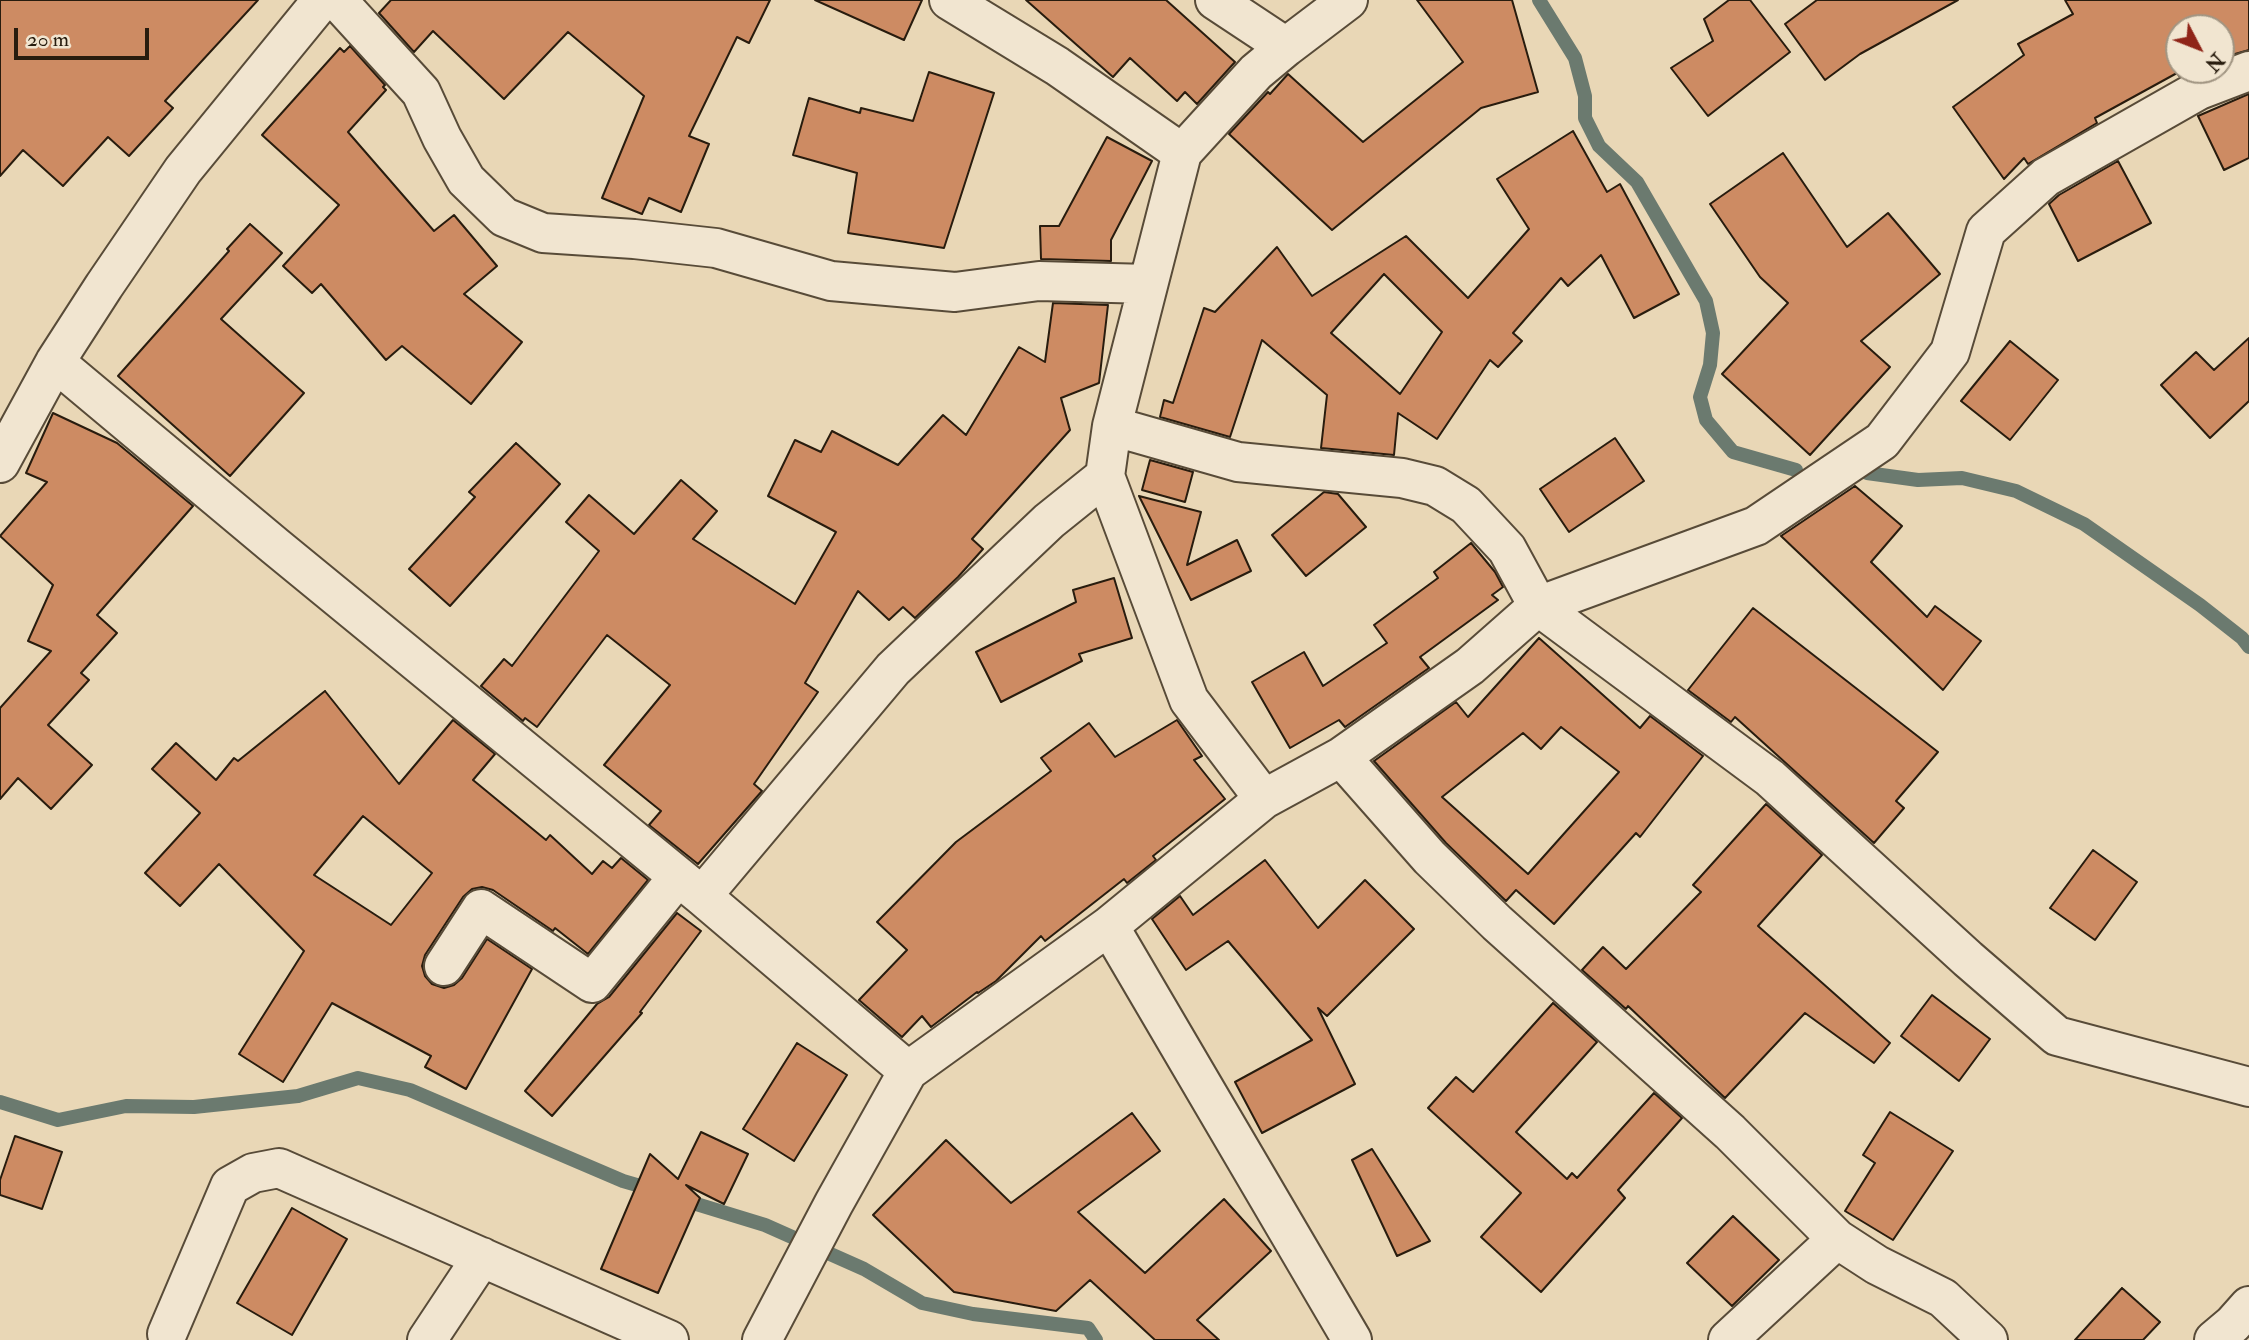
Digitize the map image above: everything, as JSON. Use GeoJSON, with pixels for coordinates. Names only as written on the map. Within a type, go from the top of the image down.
{"type":"FeatureCollection","features":[{"type":"Feature","properties":{"kind":"street"},"geometry":{"type":"LineString","coordinates":[[0,463],[55,362],[183,170],[321,0]]}},
{"type":"Feature","properties":{"kind":"street"},"geometry":{"type":"LineString","coordinates":[[337,0],[421,92],[466,180],[504,217],[543,233],[716,248],[831,281],[955,292],[1039,281],[1148,284]]}},
{"type":"Feature","properties":{"kind":"street"},"geometry":{"type":"LineString","coordinates":[[949,0],[1057,66],[1182,153]]}},
{"type":"Feature","properties":{"kind":"street"},"geometry":{"type":"LineString","coordinates":[[1215,0],[1286,47]]}},
{"type":"Feature","properties":{"kind":"street"},"geometry":{"type":"LineString","coordinates":[[1264,799],[1189,700],[1136,565],[1105,475],[1112,426],[1182,153],[1256,72],[1348,0]]}},
{"type":"Feature","properties":{"kind":"street"},"geometry":{"type":"LineString","coordinates":[[762,1340],[908,1071],[1109,926],[1264,799],[1341,757],[1469,666],[1538,606],[1756,526],[1882,441],[1950,352],[1986,231],[2046,177],[2199,90],[2249,71]]}},
{"type":"Feature","properties":{"kind":"street"},"geometry":{"type":"LineString","coordinates":[[55,362],[690,887],[908,1071]]}},
{"type":"Feature","properties":{"kind":"street"},"geometry":{"type":"LineString","coordinates":[[1112,426],[1238,462],[1402,478],[1436,486],[1466,505],[1507,549],[1538,606],[1770,778],[2057,1037],[2249,1087]]}},
{"type":"Feature","properties":{"kind":"street"},"geometry":{"type":"LineString","coordinates":[[444,966],[481,909],[592,983],[690,887],[892,669],[1049,521],[1105,475]]}},
{"type":"Feature","properties":{"kind":"street"},"geometry":{"type":"LineString","coordinates":[[1341,757],[1430,858],[1488,914],[1730,1132],[1837,1238],[1877,1265],[1944,1298],[1988,1340]]}},
{"type":"Feature","properties":{"kind":"street"},"geometry":{"type":"LineString","coordinates":[[1109,926],[1352,1340]]}},
{"type":"Feature","properties":{"kind":"street"},"geometry":{"type":"LineString","coordinates":[[167,1334],[230,1186],[253,1173],[279,1168],[669,1340]]}},
{"type":"Feature","properties":{"kind":"street"},"geometry":{"type":"LineString","coordinates":[[1728,1340],[1837,1238]]}},
{"type":"Feature","properties":{"kind":"street"},"geometry":{"type":"LineString","coordinates":[[427,1340],[482,1257]]}},
{"type":"Feature","properties":{"kind":"street"},"geometry":{"type":"LineString","coordinates":[[2214,1340],[2249,1306]]}},
{"type":"Feature","properties":{"kind":"building"},"geometry":{"type":"Polygon","coordinates":[[[0,0],[258,0],[165,101],[173,108],[129,156],[108,137],[63,186],[23,150],[0,176],[0,0]]]}},
{"type":"Feature","properties":{"kind":"building"},"geometry":{"type":"Polygon","coordinates":[[[391,0],[770,0],[749,43],[737,37],[689,136],[709,144],[681,212],[649,198],[642,214],[602,198],[644,96],[568,32],[504,99],[433,31],[414,52],[379,13],[391,0]]]}},
{"type":"Feature","properties":{"kind":"building"},"geometry":{"type":"Polygon","coordinates":[[[815,0],[922,0],[904,40],[815,0]]]}},
{"type":"Feature","properties":{"kind":"building"},"geometry":{"type":"Polygon","coordinates":[[[1026,0],[1166,0],[1235,62],[1197,104],[1185,92],[1177,101],[1130,58],[1113,77],[1026,0]]]}},
{"type":"Feature","properties":{"kind":"building"},"geometry":{"type":"Polygon","coordinates":[[[1417,0],[1512,0],[1538,92],[1481,108],[1332,230],[1229,134],[1288,74],[1363,142],[1463,62],[1417,0]]]}},
{"type":"Feature","properties":{"kind":"building"},"geometry":{"type":"Polygon","coordinates":[[[1729,0],[1750,0],[1790,52],[1708,116],[1671,68],[1713,41],[1704,19],[1729,0]]]}},
{"type":"Feature","properties":{"kind":"building"},"geometry":{"type":"Polygon","coordinates":[[[1817,0],[1958,0],[1860,54],[1825,80],[1785,24],[1817,0]]]}},
{"type":"Feature","properties":{"kind":"building"},"geometry":{"type":"Polygon","coordinates":[[[2065,0],[2249,0],[2249,50],[2235,54],[2235,14],[2165,14],[2165,80],[2095,118],[2097,123],[2028,164],[2024,158],[2004,179],[1953,107],[2024,55],[2018,44],[2073,14],[2065,0]]]}},
{"type":"Feature","properties":{"kind":"building"},"geometry":{"type":"Polygon","coordinates":[[[350,46],[385,85],[383,87],[386,90],[348,132],[434,231],[454,215],[497,266],[464,294],[522,342],[471,404],[402,346],[386,360],[321,284],[312,293],[283,266],[339,205],[262,135],[340,48],[344,52],[350,46]]]}},
{"type":"Feature","properties":{"kind":"building"},"geometry":{"type":"Polygon","coordinates":[[[929,72],[994,93],[944,248],[848,233],[857,173],[793,155],[809,98],[860,113],[861,108],[913,121],[929,72]]]}},
{"type":"Feature","properties":{"kind":"building"},"geometry":{"type":"Polygon","coordinates":[[[2249,94],[2249,158],[2224,170],[2198,116],[2249,94]]]}},
{"type":"Feature","properties":{"kind":"building"},"geometry":{"type":"Polygon","coordinates":[[[1573,131],[1607,192],[1620,184],[1679,294],[1634,318],[1601,255],[1568,286],[1561,278],[1513,333],[1522,341],[1498,367],[1490,360],[1437,439],[1398,413],[1394,455],[1321,448],[1327,395],[1262,340],[1230,437],[1160,417],[1164,400],[1173,403],[1204,308],[1215,312],[1277,247],[1312,296],[1406,236],[1468,298],[1529,229],[1497,179],[1573,131]],[[1384,274],[1331,333],[1400,394],[1442,332],[1384,274]]]}},
{"type":"Feature","properties":{"kind":"building"},"geometry":{"type":"Polygon","coordinates":[[[1107,137],[1152,161],[1111,240],[1111,261],[1041,259],[1040,226],[1059,226],[1107,137]]]}},
{"type":"Feature","properties":{"kind":"building"},"geometry":{"type":"Polygon","coordinates":[[[1783,153],[1847,247],[1888,213],[1940,274],[1861,341],[1890,367],[1810,455],[1722,374],[1788,303],[1760,277],[1710,204],[1783,153]]]}},
{"type":"Feature","properties":{"kind":"building"},"geometry":{"type":"Polygon","coordinates":[[[2118,161],[2151,223],[2078,261],[2049,204],[2059,195],[2118,161]]]}},
{"type":"Feature","properties":{"kind":"building"},"geometry":{"type":"Polygon","coordinates":[[[250,224],[282,253],[221,319],[304,393],[230,476],[118,376],[250,224]]]}},
{"type":"Feature","properties":{"kind":"building"},"geometry":{"type":"Polygon","coordinates":[[[1053,303],[1108,305],[1099,383],[1061,398],[1070,430],[972,539],[983,549],[915,618],[903,607],[889,620],[858,591],[805,683],[818,692],[754,784],[762,791],[698,864],[649,825],[661,811],[604,765],[670,685],[607,635],[537,727],[525,718],[523,721],[481,686],[504,659],[512,666],[599,551],[566,522],[589,495],[634,534],[681,480],[717,511],[693,539],[795,604],[836,532],[768,496],[795,440],[821,452],[832,431],[898,465],[943,415],[966,435],[1019,347],[1045,362],[1053,303]]]}},
{"type":"Feature","properties":{"kind":"building"},"geometry":{"type":"Polygon","coordinates":[[[2249,338],[2249,401],[2210,438],[2161,385],[2196,352],[2214,370],[2249,338]]]}},
{"type":"Feature","properties":{"kind":"building"},"geometry":{"type":"Polygon","coordinates":[[[2010,341],[2058,380],[2010,440],[1961,401],[2010,341]]]}},
{"type":"Feature","properties":{"kind":"building"},"geometry":{"type":"Polygon","coordinates":[[[53,413],[117,443],[193,506],[97,615],[117,633],[81,673],[89,680],[48,725],[92,765],[51,809],[18,778],[0,799],[0,708],[51,651],[28,641],[53,585],[0,536],[47,482],[26,473],[53,413]]]}},
{"type":"Feature","properties":{"kind":"building"},"geometry":{"type":"Polygon","coordinates":[[[1615,438],[1644,481],[1569,532],[1540,489],[1615,438]]]}},
{"type":"Feature","properties":{"kind":"building"},"geometry":{"type":"Polygon","coordinates":[[[516,443],[560,484],[450,606],[409,569],[475,497],[469,492],[516,443]]]}},
{"type":"Feature","properties":{"kind":"building"},"geometry":{"type":"Polygon","coordinates":[[[1150,460],[1193,472],[1185,502],[1142,490],[1150,460]]]}},
{"type":"Feature","properties":{"kind":"building"},"geometry":{"type":"Polygon","coordinates":[[[1855,486],[1902,526],[1871,562],[1927,617],[1935,606],[1981,641],[1943,690],[1781,536],[1855,486]]]}},
{"type":"Feature","properties":{"kind":"building"},"geometry":{"type":"Polygon","coordinates":[[[1324,492],[1338,494],[1366,527],[1306,576],[1272,535],[1324,492]]]}},
{"type":"Feature","properties":{"kind":"building"},"geometry":{"type":"Polygon","coordinates":[[[1139,496],[1201,512],[1187,565],[1237,540],[1251,571],[1191,600],[1139,496]]]}},
{"type":"Feature","properties":{"kind":"building"},"geometry":{"type":"Polygon","coordinates":[[[1471,543],[1495,572],[1503,587],[1492,595],[1498,600],[1420,657],[1429,668],[1345,727],[1339,720],[1290,748],[1252,682],[1304,652],[1323,686],[1387,643],[1374,625],[1438,578],[1434,572],[1471,543]]]}},
{"type":"Feature","properties":{"kind":"building"},"geometry":{"type":"Polygon","coordinates":[[[1114,578],[1132,638],[1079,654],[1082,661],[1001,702],[976,652],[1076,602],[1073,590],[1114,578]]]}},
{"type":"Feature","properties":{"kind":"building"},"geometry":{"type":"Polygon","coordinates":[[[1753,608],[1938,752],[1896,801],[1904,808],[1874,843],[1735,717],[1731,722],[1688,690],[1753,608]]]}},
{"type":"Feature","properties":{"kind":"building"},"geometry":{"type":"Polygon","coordinates":[[[1539,638],[1640,728],[1650,716],[1703,756],[1640,837],[1636,833],[1554,924],[1516,890],[1506,901],[1446,843],[1374,761],[1456,702],[1468,717],[1539,638]],[[1561,727],[1541,749],[1523,733],[1442,797],[1528,874],[1619,772],[1561,727]]]}},
{"type":"Feature","properties":{"kind":"building"},"geometry":{"type":"Polygon","coordinates":[[[325,691],[399,784],[453,720],[495,754],[473,780],[546,840],[550,835],[592,874],[603,861],[612,868],[621,858],[648,880],[588,954],[555,928],[553,931],[493,890],[482,887],[472,889],[463,897],[425,955],[422,966],[425,976],[432,984],[444,988],[454,985],[462,978],[487,939],[532,969],[466,1089],[425,1067],[431,1056],[332,1003],[283,1082],[239,1054],[304,951],[219,864],[180,906],[145,873],[200,813],[152,769],[176,743],[216,780],[234,758],[238,761],[325,691]],[[363,816],[314,875],[391,925],[432,873],[363,816]]]}},
{"type":"Feature","properties":{"kind":"building"},"geometry":{"type":"Polygon","coordinates":[[[1177,720],[1202,756],[1194,760],[1225,799],[1153,856],[1156,860],[1127,883],[1124,879],[1045,941],[1041,936],[996,981],[931,1027],[922,1016],[902,1037],[859,1000],[907,950],[877,922],[956,842],[1051,771],[1041,758],[1089,723],[1115,757],[1177,720]]]}},
{"type":"Feature","properties":{"kind":"building"},"geometry":{"type":"Polygon","coordinates":[[[1766,804],[1822,855],[1758,926],[1890,1043],[1874,1063],[1805,1013],[1725,1098],[1628,1006],[1626,1009],[1582,970],[1603,947],[1626,969],[1701,892],[1693,885],[1766,804]]]}},
{"type":"Feature","properties":{"kind":"building"},"geometry":{"type":"Polygon","coordinates":[[[2093,850],[2137,882],[2095,940],[2050,908],[2093,850]]]}},
{"type":"Feature","properties":{"kind":"building"},"geometry":{"type":"Polygon","coordinates":[[[1265,860],[1318,928],[1365,880],[1414,929],[1327,1016],[1318,1008],[1355,1084],[1262,1133],[1235,1082],[1312,1040],[1228,941],[1186,970],[1152,919],[1180,896],[1193,915],[1265,860]]]}},
{"type":"Feature","properties":{"kind":"building"},"geometry":{"type":"Polygon","coordinates":[[[677,913],[701,931],[640,1012],[642,1013],[552,1116],[525,1091],[597,1004],[609,997],[677,913]]]}},
{"type":"Feature","properties":{"kind":"building"},"geometry":{"type":"Polygon","coordinates":[[[1932,995],[1990,1039],[1959,1081],[1901,1036],[1932,995]]]}},
{"type":"Feature","properties":{"kind":"building"},"geometry":{"type":"Polygon","coordinates":[[[1553,1003],[1597,1042],[1516,1132],[1567,1179],[1572,1173],[1577,1178],[1654,1093],[1682,1118],[1618,1190],[1625,1198],[1541,1292],[1481,1237],[1521,1193],[1428,1108],[1456,1077],[1473,1092],[1553,1003]]]}},
{"type":"Feature","properties":{"kind":"building"},"geometry":{"type":"Polygon","coordinates":[[[797,1043],[847,1075],[794,1161],[743,1129],[797,1043]]]}},
{"type":"Feature","properties":{"kind":"building"},"geometry":{"type":"Polygon","coordinates":[[[1890,1112],[1953,1151],[1893,1240],[1845,1211],[1875,1163],[1863,1155],[1890,1112]]]}},
{"type":"Feature","properties":{"kind":"building"},"geometry":{"type":"Polygon","coordinates":[[[1132,1113],[1160,1151],[1078,1212],[1145,1273],[1224,1199],[1271,1251],[1197,1320],[1219,1340],[1155,1340],[1090,1280],[1056,1311],[954,1292],[873,1215],[946,1140],[1011,1203],[1132,1113]]]}},
{"type":"Feature","properties":{"kind":"building"},"geometry":{"type":"Polygon","coordinates":[[[701,1132],[748,1154],[724,1204],[686,1185],[700,1198],[658,1293],[601,1269],[650,1154],[678,1179],[701,1132]]]}},
{"type":"Feature","properties":{"kind":"building"},"geometry":{"type":"Polygon","coordinates":[[[15,1136],[62,1152],[42,1209],[0,1195],[0,1180],[15,1136]]]}},
{"type":"Feature","properties":{"kind":"building"},"geometry":{"type":"Polygon","coordinates":[[[1372,1149],[1430,1241],[1397,1256],[1352,1160],[1372,1149]]]}},
{"type":"Feature","properties":{"kind":"building"},"geometry":{"type":"Polygon","coordinates":[[[292,1208],[347,1239],[292,1335],[237,1303],[292,1208]]]}},
{"type":"Feature","properties":{"kind":"building"},"geometry":{"type":"Polygon","coordinates":[[[1733,1216],[1779,1260],[1732,1306],[1687,1263],[1733,1216]]]}},
{"type":"Feature","properties":{"kind":"building"},"geometry":{"type":"Polygon","coordinates":[[[2122,1288],[2160,1322],[2143,1340],[2075,1340],[2122,1288]]]}},
{"type":"Feature","properties":{"kind":"waterway"},"geometry":{"type":"LineString","coordinates":[[1539,0],[1575,58],[1585,96],[1585,118],[1599,146],[1637,182],[1706,301],[1713,333],[1710,365],[1700,397],[1706,420],[1733,452],[1796,470]]}},
{"type":"Feature","properties":{"kind":"waterway"},"geometry":{"type":"LineString","coordinates":[[1867,473],[1918,480],[1962,478],[2016,491],[2084,524],[2200,605],[2242,638],[2249,647]]}},
{"type":"Feature","properties":{"kind":"waterway"},"geometry":{"type":"LineString","coordinates":[[0,1102],[58,1120],[126,1106],[194,1107],[298,1096],[358,1078],[410,1090],[623,1181],[654,1190]]}},
{"type":"Feature","properties":{"kind":"waterway"},"geometry":{"type":"LineString","coordinates":[[680,1199],[765,1225],[864,1269],[922,1303],[973,1314],[1088,1328],[1096,1340]]}}]}
